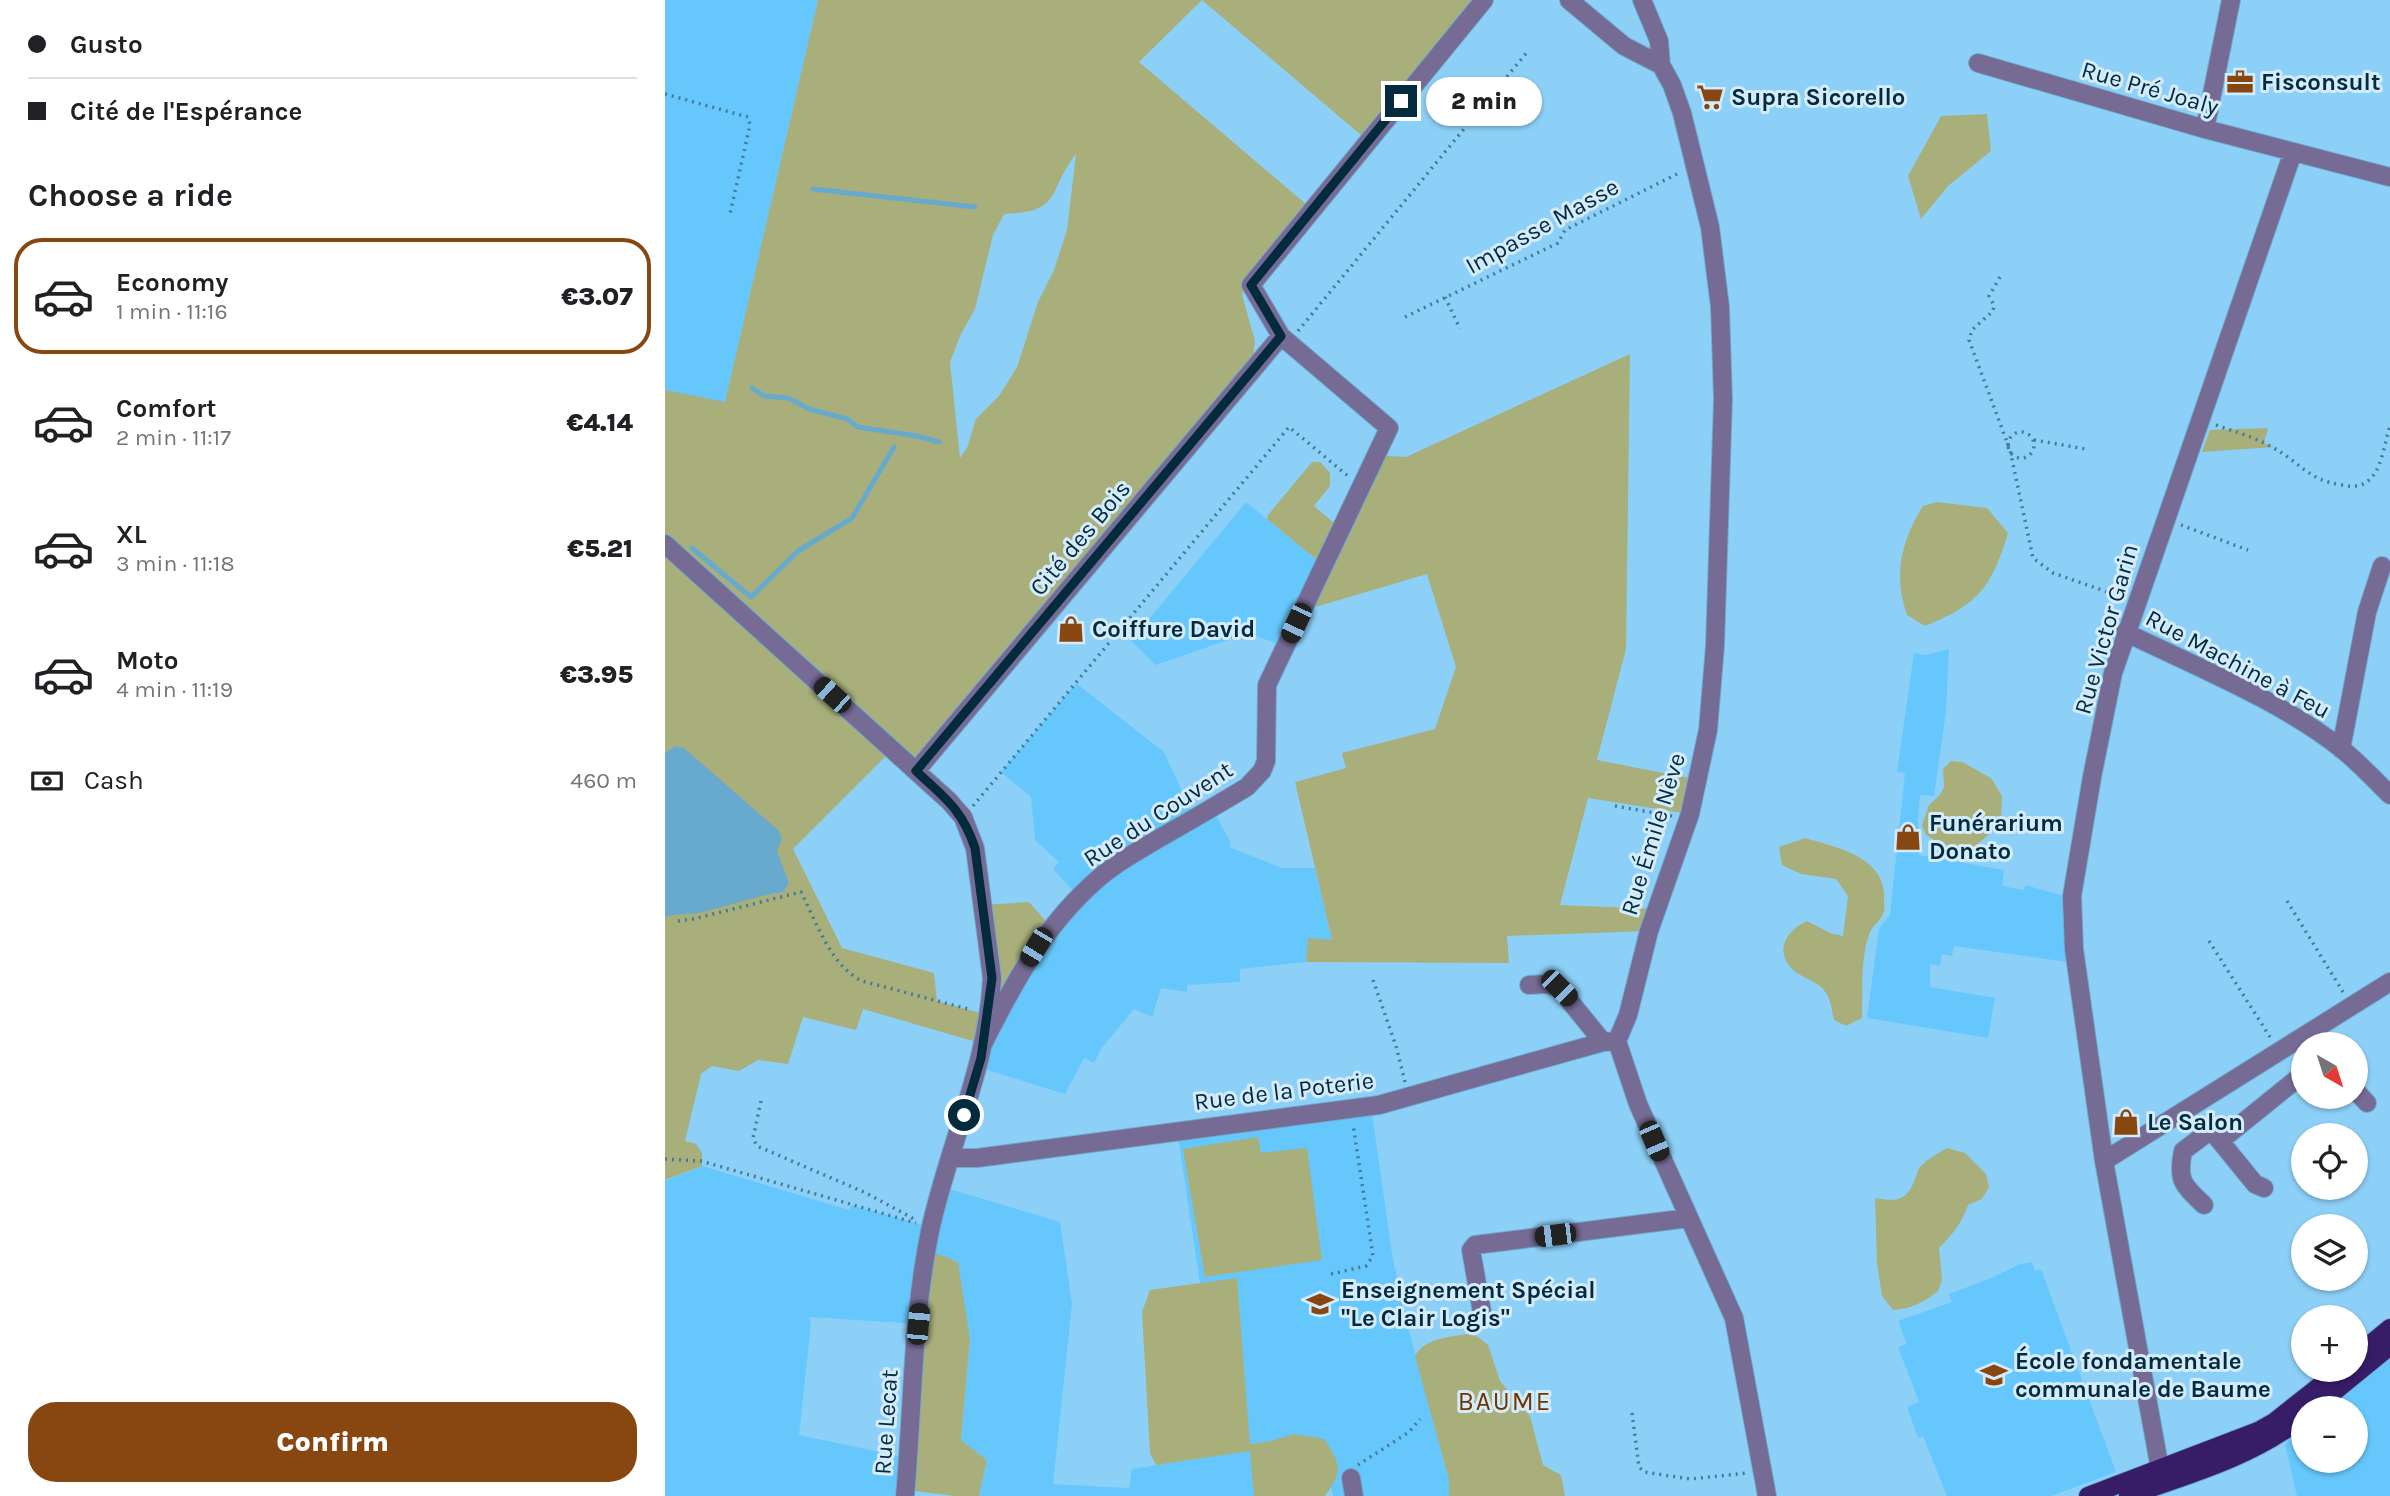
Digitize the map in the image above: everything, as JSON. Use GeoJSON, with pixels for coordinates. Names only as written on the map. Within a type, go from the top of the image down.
{"type":"FeatureCollection","features":[{"type":"Feature","properties":{"kind":"main road"},"geometry":{"type":"LineString","coordinates":[[2368,1346],[2390,1328]]}},
{"type":"Feature","properties":{"kind":"main road"},"geometry":{"type":"LineString","coordinates":[[2329,1396],[2390,1346]]}},
{"type":"Feature","properties":{"kind":"main road"},"geometry":{"type":"LineString","coordinates":[[2088,1496],[2259,1431],[2325,1382]]}},
{"type":"Feature","properties":{"kind":"main road"},"geometry":{"type":"LineString","coordinates":[[2128,1496],[2253,1448],[2291,1426]]}},
{"type":"Feature","properties":{"kind":"street"},"geometry":{"type":"LineString","coordinates":[[1285,339],[1251,285],[1484,0]]}},
{"type":"Feature","properties":{"kind":"street"},"geometry":{"type":"LineString","coordinates":[[1569,0],[1624,46],[1661,65]]}},
{"type":"Feature","properties":{"kind":"street","name":"Rue Émile Nève"},"geometry":{"type":"LineString","coordinates":[[1610,1041],[1627,1015],[1649,931],[1689,819],[1708,730],[1715,646],[1723,399],[1716,265],[1696,164],[1675,95],[1661,65],[1659,41],[1642,0]]}},
{"type":"Feature","properties":{"kind":"street"},"geometry":{"type":"LineString","coordinates":[[2204,129],[2231,0]]}},
{"type":"Feature","properties":{"kind":"street","name":"Rue Pré Joaly"},"geometry":{"type":"LineString","coordinates":[[1978,63],[2204,129],[2390,177]]}},
{"type":"Feature","properties":{"kind":"street","name":"Rue Victor Garin"},"geometry":{"type":"LineString","coordinates":[[2161,1469],[2104,1161],[2074,949],[2072,895],[2108,697],[2125,632],[2293,152]]}},
{"type":"Feature","properties":{"kind":"street","name":"Rue du Couvent"},"geometry":{"type":"LineString","coordinates":[[983,1044],[1009,991],[1036,947],[1051,927],[1098,878],[1119,862],[1247,787],[1262,771],[1266,761],[1267,685],[1389,428],[1285,339]]}},
{"type":"Feature","properties":{"kind":"street","name":"Cité des Bois"},"geometry":{"type":"LineString","coordinates":[[916,771],[1285,339]]}},
{"type":"Feature","properties":{"kind":"street","name":"Rue du Couvent"},"geometry":{"type":"LineString","coordinates":[[665,544],[949,801],[963,817],[975,848],[992,978],[983,1044],[943,1187]]}},
{"type":"Feature","properties":{"kind":"street"},"geometry":{"type":"LineString","coordinates":[[2341,749],[2367,612],[2382,566]]}},
{"type":"Feature","properties":{"kind":"street","name":"Rue Machine à Feu"},"geometry":{"type":"LineString","coordinates":[[2125,632],[2273,705],[2341,749],[2390,795]]}},
{"type":"Feature","properties":{"kind":"street"},"geometry":{"type":"LineString","coordinates":[[2104,1161],[2390,982]]}},
{"type":"Feature","properties":{"kind":"street"},"geometry":{"type":"LineString","coordinates":[[1529,985],[1547,984],[1559,988],[1610,1041],[1734,1318],[1767,1496]]}},
{"type":"Feature","properties":{"kind":"street","name":"Rue de la Poterie"},"geometry":{"type":"LineString","coordinates":[[951,1158],[978,1157],[1380,1105],[1610,1041]]}},
{"type":"Feature","properties":{"kind":"street"},"geometry":{"type":"LineString","coordinates":[[2220,1141],[2291,1084]]}},
{"type":"Feature","properties":{"kind":"street"},"geometry":{"type":"LineString","coordinates":[[2204,1205],[2186,1187],[2179,1170],[2183,1151],[2211,1130],[2255,1184],[2264,1188]]}},
{"type":"Feature","properties":{"kind":"street","name":"Rue Lecat"},"geometry":{"type":"LineString","coordinates":[[905,1496],[921,1287],[931,1228],[943,1187]]}},
{"type":"Feature","properties":{"kind":"street"},"geometry":{"type":"LineString","coordinates":[[1482,1312],[1471,1250],[1475,1245],[1689,1217]]}},
{"type":"Feature","properties":{"kind":"path"},"geometry":{"type":"LineString","coordinates":[[1285,339],[1528,51]]}},
{"type":"Feature","properties":{"kind":"path"},"geometry":{"type":"LineString","coordinates":[[665,94],[748,117],[750,125],[730,214]]}},
{"type":"Feature","properties":{"kind":"path","name":"Impasse Masse"},"geometry":{"type":"LineString","coordinates":[[1405,317],[1559,243],[1565,230],[1696,164]]}},
{"type":"Feature","properties":{"kind":"path"},"geometry":{"type":"LineString","coordinates":[[2000,277],[1989,296],[1994,305],[1993,311],[1972,330],[1969,340],[2010,450],[2028,543],[2037,563],[2053,573],[2136,602]]}},
{"type":"Feature","properties":{"kind":"path"},"geometry":{"type":"LineString","coordinates":[[1445,298],[1460,329]]}},
{"type":"Feature","properties":{"kind":"path"},"geometry":{"type":"LineString","coordinates":[[2200,419],[2274,447],[2301,469],[2325,483],[2349,486],[2358,486],[2371,478],[2390,425]]}},
{"type":"Feature","properties":{"kind":"path"},"geometry":{"type":"LineString","coordinates":[[963,817],[1289,428],[1361,486]]}},
{"type":"Feature","properties":{"kind":"path"},"geometry":{"type":"LineString","coordinates":[[2034,440],[2034,449],[2028,456],[2016,456],[2010,450],[2010,438],[2025,432],[2034,440],[2086,449]]}},
{"type":"Feature","properties":{"kind":"path"},"geometry":{"type":"LineString","coordinates":[[2165,520],[2248,550]]}},
{"type":"Feature","properties":{"kind":"path"},"geometry":{"type":"LineString","coordinates":[[1615,806],[1689,819]]}},
{"type":"Feature","properties":{"kind":"path"},"geometry":{"type":"LineString","coordinates":[[678,920],[693,919],[800,892],[833,955],[852,976],[988,1015]]}},
{"type":"Feature","properties":{"kind":"path"},"geometry":{"type":"LineString","coordinates":[[2287,901],[2352,1006]]}},
{"type":"Feature","properties":{"kind":"path"},"geometry":{"type":"LineString","coordinates":[[2209,941],[2279,1052]]}},
{"type":"Feature","properties":{"kind":"path"},"geometry":{"type":"LineString","coordinates":[[1373,980],[1396,1046],[1409,1098]]}},
{"type":"Feature","properties":{"kind":"path"},"geometry":{"type":"LineString","coordinates":[[761,1101],[753,1138],[757,1146],[866,1193],[931,1228]]}},
{"type":"Feature","properties":{"kind":"path"},"geometry":{"type":"LineString","coordinates":[[1331,1274],[1366,1266],[1373,1256],[1351,1108]]}},
{"type":"Feature","properties":{"kind":"path"},"geometry":{"type":"LineString","coordinates":[[665,1159],[701,1161],[931,1228]]}},
{"type":"Feature","properties":{"kind":"path"},"geometry":{"type":"LineString","coordinates":[[1632,1413],[1639,1467],[1644,1472],[1690,1479],[1763,1471]]}},
{"type":"Feature","properties":{"kind":"path"},"geometry":{"type":"LineString","coordinates":[[1352,1487],[1353,1468],[1409,1432],[1420,1419]]}},
{"type":"Feature","properties":{"kind":"shaded area"},"geometry":{"type":"Polygon","coordinates":[[[665,0],[818,0],[725,403],[665,390],[665,0]]]}},
{"type":"Feature","properties":{"kind":"shaded area"},"geometry":{"type":"Polygon","coordinates":[[[1246,502],[1323,565],[1285,647],[1248,633],[1156,665],[1131,641],[1246,502]]]}},
{"type":"Feature","properties":{"kind":"shaded area","name":"Funérarium Donato"},"geometry":{"type":"Polygon","coordinates":[[[1949,649],[1946,712],[1934,796],[1920,795],[1919,855],[2004,870],[2002,886],[2024,890],[2025,885],[2064,896],[2068,962],[1954,946],[1952,956],[1942,954],[1940,966],[1930,964],[1930,987],[1995,998],[1988,1038],[1867,1018],[1879,929],[1890,915],[1905,773],[1897,772],[1914,653],[1926,655],[1949,649]]]}},
{"type":"Feature","properties":{"kind":"shaded area"},"geometry":{"type":"Polygon","coordinates":[[[1076,683],[1164,752],[1194,818],[1212,808],[1231,843],[1229,847],[1282,868],[1315,868],[1332,941],[1309,938],[1306,962],[1240,969],[1240,982],[1187,985],[1187,992],[1161,988],[1152,1017],[1134,1009],[1101,1049],[1094,1063],[1084,1058],[1065,1094],[978,1067],[983,1044],[1079,897],[1053,869],[1059,862],[1035,840],[1031,797],[1001,772],[1076,683]]]}},
{"type":"Feature","properties":{"kind":"shaded area"},"geometry":{"type":"Polygon","coordinates":[[[675,746],[684,748],[778,830],[782,838],[777,851],[789,883],[783,892],[702,912],[665,917],[665,753],[675,746]]]}},
{"type":"Feature","properties":{"kind":"shaded area"},"geometry":{"type":"Polygon","coordinates":[[[1371,1106],[1392,1254],[1406,1319],[1449,1480],[1449,1496],[1333,1496],[1331,1487],[1278,1496],[979,1496],[987,1460],[961,1440],[970,1339],[918,1324],[809,1317],[811,1324],[799,1435],[908,1458],[905,1496],[665,1496],[665,1181],[702,1166],[849,1210],[851,1205],[930,1227],[943,1187],[1060,1222],[1072,1304],[1053,1484],[1129,1488],[1132,1469],[1250,1450],[1237,1279],[1200,1283],[1177,1130],[1371,1106]]]}},
{"type":"Feature","properties":{"kind":"shaded area","name":"École fondamentale communale de Baume"},"geometry":{"type":"Polygon","coordinates":[[[2032,1262],[2035,1271],[2041,1269],[2116,1472],[2051,1496],[1947,1496],[1923,1436],[1918,1438],[1907,1407],[1919,1402],[1898,1347],[1907,1344],[1898,1321],[1952,1302],[1949,1294],[2020,1264],[2032,1262]]]}},
{"type":"Feature","properties":{"kind":"shaded area"},"geometry":{"type":"Polygon","coordinates":[[[2390,1355],[2390,1496],[2297,1496],[2292,1473],[2368,1473],[2368,1396],[2343,1396],[2359,1382],[2368,1382],[2368,1374],[2390,1355]]]}},
{"type":"Feature","properties":{"kind":"shaded area"},"geometry":{"type":"Polygon","coordinates":[[[2291,1439],[2291,1470],[2285,1444],[2291,1439]]]}},
{"type":"Feature","properties":{"kind":"green space"},"geometry":{"type":"Polygon","coordinates":[[[818,0],[1202,0],[1139,62],[1313,210],[1246,281],[1242,295],[1255,341],[1253,358],[916,771],[892,750],[793,849],[842,948],[934,973],[937,1001],[987,1015],[983,905],[1029,902],[1051,927],[983,1044],[863,1009],[856,1030],[803,1017],[788,1064],[758,1060],[739,1071],[712,1066],[701,1074],[685,1141],[696,1144],[702,1153],[702,1166],[665,1180],[665,917],[783,892],[789,883],[776,851],[675,746],[665,753],[665,390],[725,402],[818,0]],[[1076,154],[1045,204],[1036,209],[1004,214],[993,235],[975,309],[950,362],[960,458],[967,448],[976,419],[999,396],[1017,367],[1038,302],[1054,270],[1067,230],[1076,154]]]}},
{"type":"Feature","properties":{"kind":"green space"},"geometry":{"type":"Polygon","coordinates":[[[1202,0],[1484,0],[1368,141],[1202,0]]]}},
{"type":"Feature","properties":{"kind":"green space"},"geometry":{"type":"Polygon","coordinates":[[[1987,114],[1991,151],[1948,186],[1921,219],[1908,176],[1941,116],[1987,114]]]}},
{"type":"Feature","properties":{"kind":"green space"},"geometry":{"type":"Polygon","coordinates":[[[1630,354],[1626,649],[1597,760],[1699,780],[1690,814],[1588,798],[1560,905],[1657,909],[1649,931],[1507,936],[1509,963],[1306,962],[1308,938],[1332,940],[1295,782],[1346,768],[1342,753],[1435,729],[1456,667],[1427,574],[1302,611],[1323,565],[1267,519],[1268,515],[1312,462],[1320,462],[1330,473],[1330,486],[1314,506],[1341,529],[1377,451],[1389,456],[1406,457],[1630,354]]]}},
{"type":"Feature","properties":{"kind":"green space"},"geometry":{"type":"Polygon","coordinates":[[[2268,428],[2264,443],[2274,447],[2202,452],[2210,430],[2268,428]]]}},
{"type":"Feature","properties":{"kind":"green space"},"geometry":{"type":"Polygon","coordinates":[[[1937,502],[1987,508],[2008,533],[1989,581],[1980,592],[1958,610],[1925,626],[1907,615],[1900,573],[1905,546],[1915,519],[1923,506],[1937,502]]]}},
{"type":"Feature","properties":{"kind":"green space"},"geometry":{"type":"Polygon","coordinates":[[[1951,761],[1962,762],[1991,778],[2002,796],[1998,827],[1974,847],[1943,845],[1926,835],[1922,825],[1929,805],[1944,787],[1943,769],[1951,761]]]}},
{"type":"Feature","properties":{"kind":"green space"},"geometry":{"type":"Polygon","coordinates":[[[1805,838],[1857,856],[1877,873],[1882,884],[1884,912],[1870,932],[1865,952],[1862,1018],[1846,1026],[1834,1020],[1829,999],[1823,989],[1791,968],[1784,953],[1785,940],[1794,929],[1807,921],[1830,933],[1843,936],[1848,896],[1836,879],[1801,874],[1782,865],[1779,847],[1805,838]]]}},
{"type":"Feature","properties":{"kind":"green space"},"geometry":{"type":"Polygon","coordinates":[[[1258,1137],[1261,1153],[1307,1148],[1322,1260],[1205,1277],[1183,1149],[1258,1137]]]}},
{"type":"Feature","properties":{"kind":"green space"},"geometry":{"type":"Polygon","coordinates":[[[1947,1148],[1965,1153],[1986,1174],[1989,1187],[1982,1199],[1968,1205],[1956,1228],[1939,1248],[1942,1280],[1938,1291],[1917,1304],[1893,1310],[1882,1296],[1877,1264],[1875,1198],[1902,1198],[1910,1190],[1921,1166],[1947,1148]]]}},
{"type":"Feature","properties":{"kind":"green space"},"geometry":{"type":"Polygon","coordinates":[[[927,1250],[958,1262],[970,1339],[961,1440],[987,1460],[979,1496],[906,1490],[927,1250]]]}},
{"type":"Feature","properties":{"kind":"green space"},"geometry":{"type":"Polygon","coordinates":[[[1237,1278],[1250,1444],[1294,1434],[1324,1439],[1337,1461],[1338,1468],[1335,1480],[1325,1496],[1254,1496],[1250,1451],[1156,1465],[1150,1453],[1142,1312],[1150,1290],[1237,1278]]]}},
{"type":"Feature","properties":{"kind":"green space"},"geometry":{"type":"Polygon","coordinates":[[[1468,1334],[1478,1337],[1488,1345],[1500,1381],[1530,1416],[1543,1465],[1561,1475],[1565,1496],[1449,1496],[1449,1480],[1415,1356],[1431,1342],[1468,1334]]]}},
{"type":"Feature","properties":{"kind":"waterway"},"geometry":{"type":"LineString","coordinates":[[813,189],[975,207]]}},
{"type":"Feature","properties":{"kind":"waterway"},"geometry":{"type":"LineString","coordinates":[[752,388],[764,396],[788,398],[809,409],[847,419],[858,427],[939,442]]}},
{"type":"Feature","properties":{"kind":"waterway"},"geometry":{"type":"LineString","coordinates":[[692,548],[751,597],[798,551],[852,518],[894,447]]}},
{"type":"Feature","properties":{"kind":"place","name":"Fisconsult"},"geometry":{"type":"Point","coordinates":[2240,82]}},
{"type":"Feature","properties":{"kind":"place","name":"Supra Sicorello"},"geometry":{"type":"Point","coordinates":[1710,97]}},
{"type":"Feature","properties":{"kind":"place","name":"Coiffure David"},"geometry":{"type":"Point","coordinates":[1071,629]}},
{"type":"Feature","properties":{"kind":"place","name":"Funérarium Donato"},"geometry":{"type":"Point","coordinates":[1908,837]}},
{"type":"Feature","properties":{"kind":"place","name":"Le Salon"},"geometry":{"type":"Point","coordinates":[2126,1122]}},
{"type":"Feature","properties":{"kind":"place","name":"Enseignement Spécial \"Le Clair Logis\""},"geometry":{"type":"Point","coordinates":[1320,1304]}},
{"type":"Feature","properties":{"kind":"place","name":"École fondamentale communale de Baume"},"geometry":{"type":"Point","coordinates":[1994,1375]}},
{"type":"Feature","properties":{"kind":"district","name":"BAUME"},"geometry":{"type":"Point","coordinates":[1505,1401]}},
{"type":"Feature","properties":{"kind":"route"},"geometry":{"type":"LineString","coordinates":[[964,1115],[981,1058],[992,991],[975,848],[957,809],[916,771],[1281,336],[1251,285],[1401,101]]}}]}
